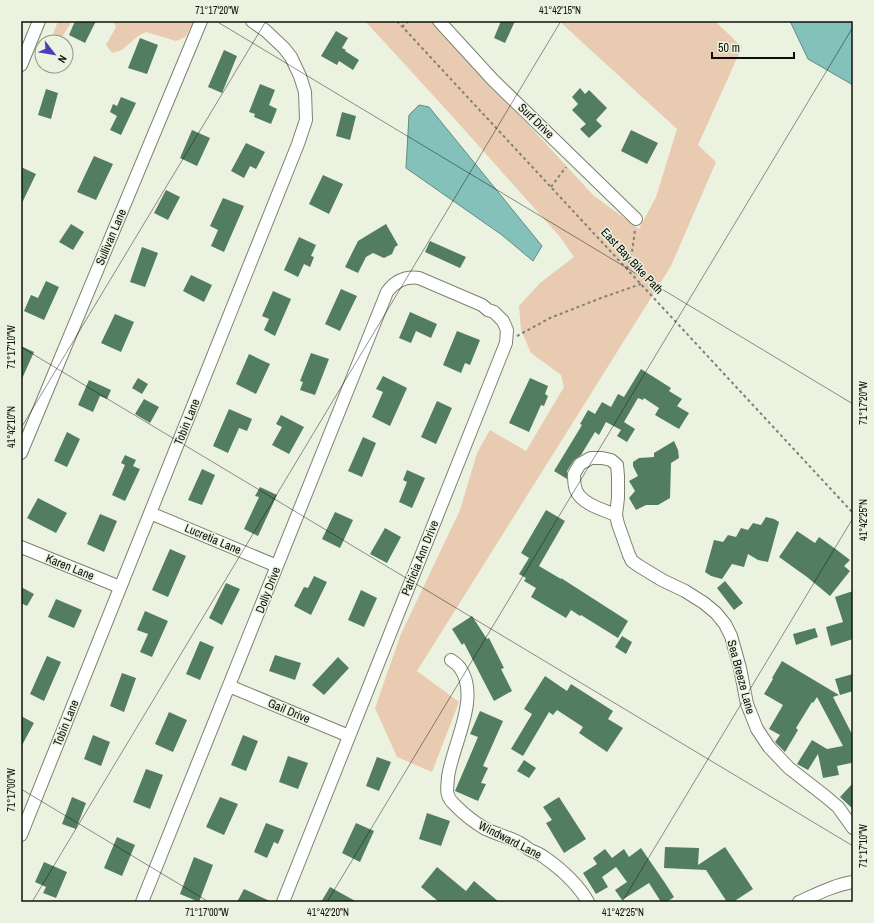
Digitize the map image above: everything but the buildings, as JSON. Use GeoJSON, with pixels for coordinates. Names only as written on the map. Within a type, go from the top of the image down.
{"type":"FeatureCollection","features":[{"type":"Feature","properties":{"kind":"street"},"geometry":{"type":"LineString","coordinates":[[21,66],[39,21]]}},
{"type":"Feature","properties":{"kind":"street","name":"Sullivan Lane"},"geometry":{"type":"LineString","coordinates":[[21,453],[201,21]]}},
{"type":"Feature","properties":{"kind":"street","name":"Tobin Lane"},"geometry":{"type":"LineString","coordinates":[[21,835],[298,144],[306,120],[305,92],[296,66],[284,48],[266,31],[252,21]]}},
{"type":"Feature","properties":{"kind":"street","name":"Surf Drive"},"geometry":{"type":"LineString","coordinates":[[439,21],[493,80],[636,219]]}},
{"type":"Feature","properties":{"kind":"street","name":"Patricia Ann Drive"},"geometry":{"type":"LineString","coordinates":[[283,902],[506,343],[507,330],[503,321],[494,312],[419,278],[413,277],[399,281]]}},
{"type":"Feature","properties":{"kind":"street","name":"Dolly Drive"},"geometry":{"type":"LineString","coordinates":[[142,902],[387,292],[392,285],[399,281]]}},
{"type":"Feature","properties":{"kind":"street","name":"Sea Breeze Lane"},"geometry":{"type":"LineString","coordinates":[[616,515],[593,506],[582,499],[576,492],[574,474],[580,464],[591,458],[602,458],[611,460],[617,465],[618,498],[616,515],[632,561],[662,580],[685,591],[704,603],[716,613],[725,624],[731,636],[740,668],[747,704],[757,729],[769,748],[788,768],[838,807],[853,828]]}},
{"type":"Feature","properties":{"kind":"street","name":"Lucretia Lane"},"geometry":{"type":"LineString","coordinates":[[150,513],[277,566]]}},
{"type":"Feature","properties":{"kind":"street","name":"Karen Lane"},"geometry":{"type":"LineString","coordinates":[[21,547],[120,587]]}},
{"type":"Feature","properties":{"kind":"street","name":"Windward Lane"},"geometry":{"type":"LineString","coordinates":[[451,660],[460,668],[464,676],[467,698],[466,714],[449,770],[447,785],[448,796],[452,802],[476,823],[520,842],[543,856],[571,879],[580,889],[588,902]]}},
{"type":"Feature","properties":{"kind":"street","name":"Gail Drive"},"geometry":{"type":"LineString","coordinates":[[229,686],[349,736]]}},
{"type":"Feature","properties":{"kind":"street"},"geometry":{"type":"LineString","coordinates":[[799,902],[819,892],[844,883],[853,882]]}},
{"type":"Feature","properties":{"kind":"path","name":"East Bay Bike Path"},"geometry":{"type":"LineString","coordinates":[[397,21],[853,513]]}},
{"type":"Feature","properties":{"kind":"path"},"geometry":{"type":"LineString","coordinates":[[402,27],[409,21]]}},
{"type":"Feature","properties":{"kind":"path"},"geometry":{"type":"LineString","coordinates":[[550,187],[574,158]]}},
{"type":"Feature","properties":{"kind":"path"},"geometry":{"type":"LineString","coordinates":[[627,270],[632,252],[636,219]]}},
{"type":"Feature","properties":{"kind":"path"},"geometry":{"type":"LineString","coordinates":[[506,343],[550,318],[641,284]]}},
{"type":"Feature","properties":{"kind":"shaded area"},"geometry":{"type":"Polygon","coordinates":[[[58,21],[72,21],[64,34],[53,34],[58,21]]]}},
{"type":"Feature","properties":{"kind":"shaded area"},"geometry":{"type":"Polygon","coordinates":[[[113,21],[195,21],[185,37],[176,41],[146,32],[138,36],[122,50],[112,53],[106,45],[116,27],[113,21]]]}},
{"type":"Feature","properties":{"kind":"shaded area"},"geometry":{"type":"Polygon","coordinates":[[[365,21],[433,21],[593,195],[639,229],[656,197],[677,129],[559,21],[715,21],[742,47],[698,145],[716,162],[671,266],[417,671],[459,702],[432,772],[397,757],[375,708],[401,634],[460,510],[477,453],[490,430],[526,451],[564,387],[561,375],[531,353],[521,330],[519,306],[540,283],[574,257],[560,237],[365,21]]]}},
{"type":"Feature","properties":{"kind":"water"},"geometry":{"type":"Polygon","coordinates":[[[790,21],[853,21],[853,85],[808,59],[790,21]]]}},
{"type":"Feature","properties":{"kind":"water"},"geometry":{"type":"Polygon","coordinates":[[[419,105],[429,107],[542,246],[533,261],[502,235],[406,168],[409,115],[419,105]]]}}]}
